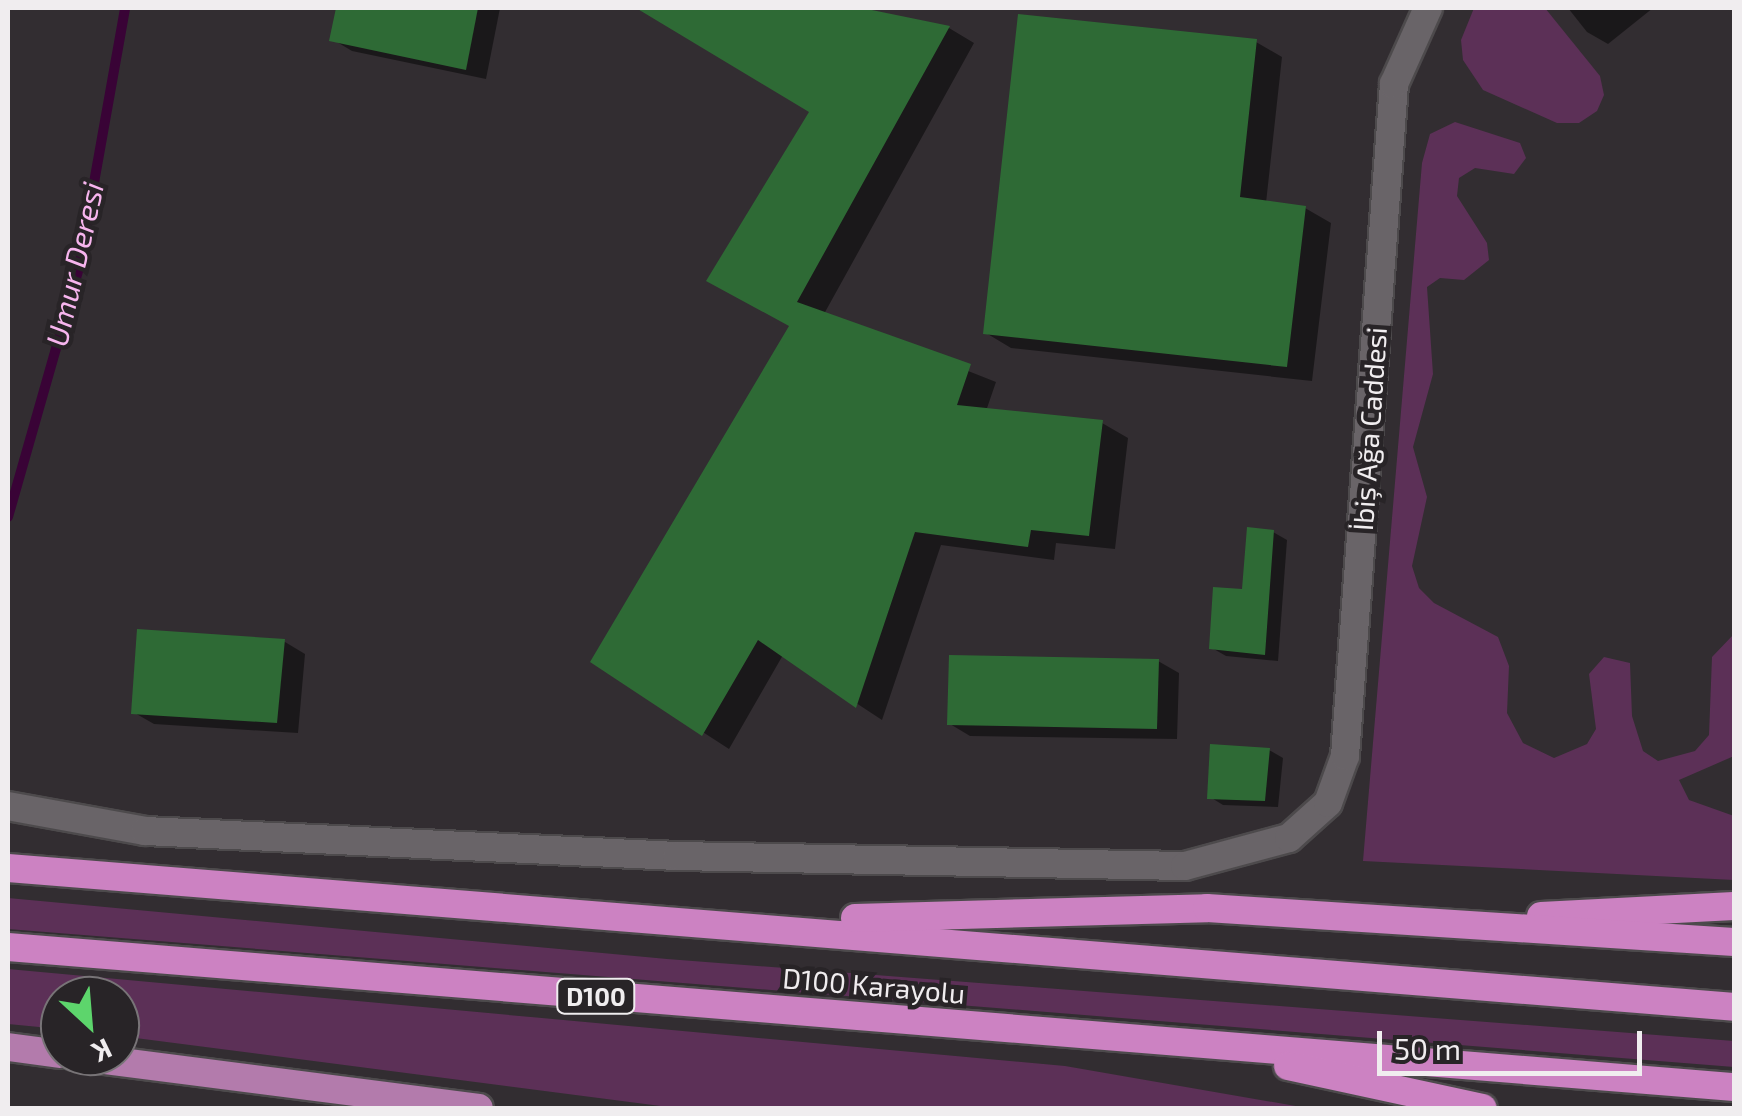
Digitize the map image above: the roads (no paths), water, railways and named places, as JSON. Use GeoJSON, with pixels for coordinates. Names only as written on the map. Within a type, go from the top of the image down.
{"type":"FeatureCollection","features":[{"type":"Feature","properties":{"kind":"highway","name":"D100 Karayolu"},"geometry":{"type":"LineString","coordinates":[[8,868],[694,919],[1734,1007]]}},
{"type":"Feature","properties":{"kind":"highway"},"geometry":{"type":"LineString","coordinates":[[1404,923],[1734,906]]}},
{"type":"Feature","properties":{"kind":"highway"},"geometry":{"type":"LineString","coordinates":[[694,919],[1207,908],[1734,942]]}},
{"type":"Feature","properties":{"kind":"highway","name":"D100 Karayolu"},"geometry":{"type":"LineString","coordinates":[[8,947],[1734,1087]]}},
{"type":"Feature","properties":{"kind":"highway"},"geometry":{"type":"LineString","coordinates":[[1184,1043],[1483,1108]]}},
{"type":"Feature","properties":{"kind":"main road"},"geometry":{"type":"LineString","coordinates":[[8,1047],[40,1051]]}},
{"type":"Feature","properties":{"kind":"main road"},"geometry":{"type":"LineString","coordinates":[[140,1064],[480,1108]]}},
{"type":"Feature","properties":{"kind":"street","name":"İbiş Ağa Caddesi"},"geometry":{"type":"LineString","coordinates":[[8,806],[146,831],[696,856],[1185,866],[1288,838],[1328,803],[1345,756],[1394,84],[1428,8]]}},
{"type":"Feature","properties":{"kind":"waterway","name":"Umur Deresi"},"geometry":{"type":"LineString","coordinates":[[8,517],[79,267],[125,8]]}}]}
